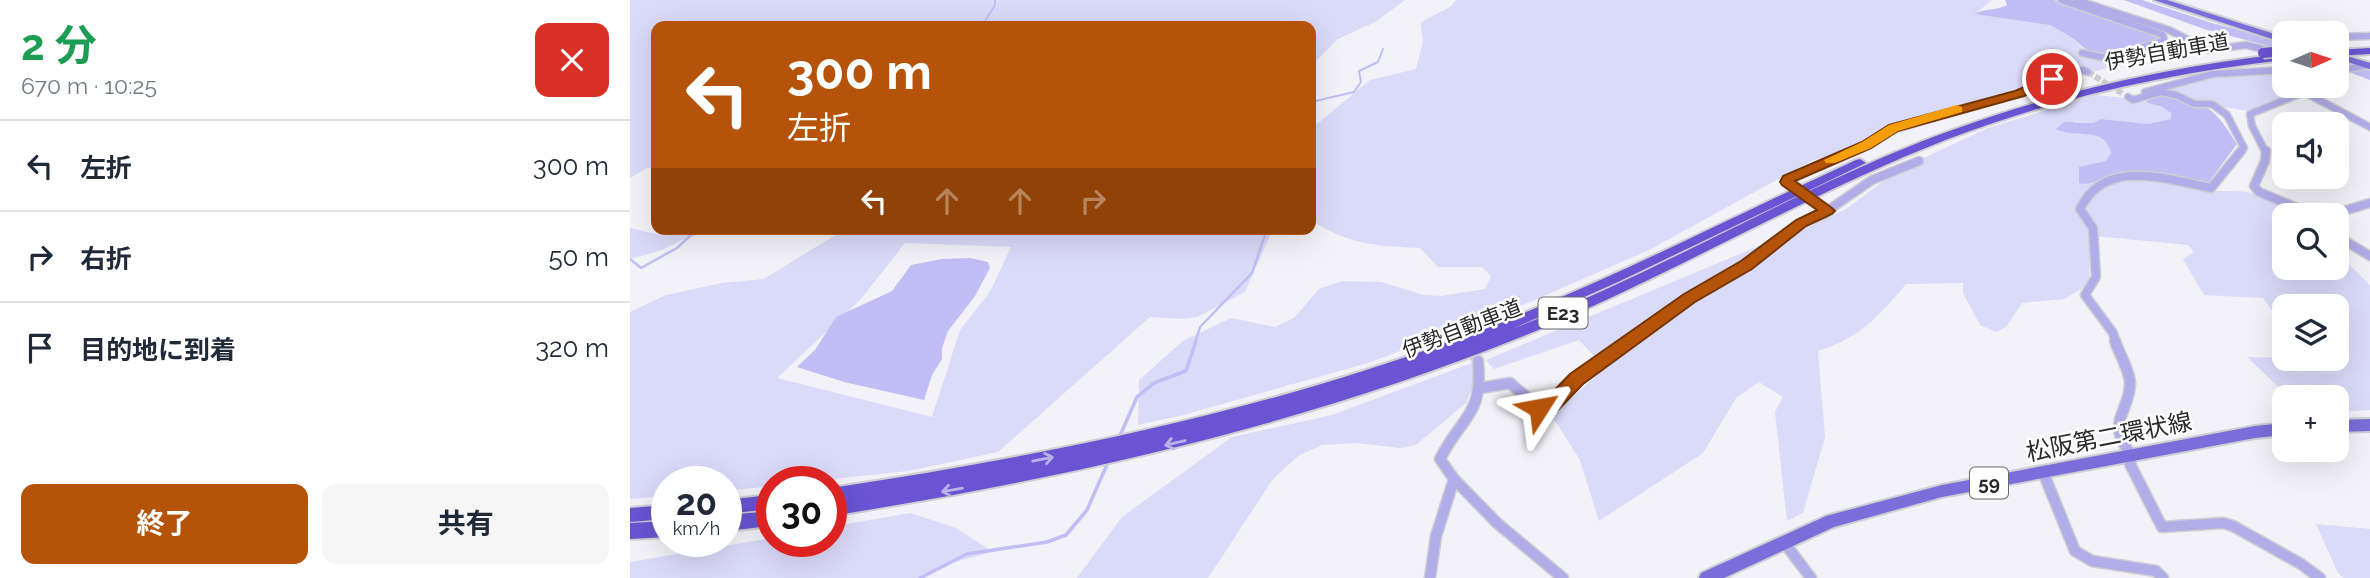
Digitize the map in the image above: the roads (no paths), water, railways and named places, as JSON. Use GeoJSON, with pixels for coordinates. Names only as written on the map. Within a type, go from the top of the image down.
{"type":"FeatureCollection","features":[{"type":"Feature","properties":{"kind":"highway"},"geometry":{"type":"LineString","coordinates":[[2349,51],[2370,45]]}},
{"type":"Feature","properties":{"kind":"highway"},"geometry":{"type":"LineString","coordinates":[[2349,52],[2370,51]]}},
{"type":"Feature","properties":{"kind":"highway","name":"伊勢自動車道"},"geometry":{"type":"LineString","coordinates":[[847,492],[1095,449],[1198,425],[1324,389],[1460,343],[1534,314],[1887,151],[1974,116],[2046,93],[2119,76],[2272,59]]}},
{"type":"Feature","properties":{"kind":"highway","name":"伊勢自動車道"},"geometry":{"type":"LineString","coordinates":[[847,506],[1009,480],[1093,462],[1199,437],[1361,390],[1466,353],[1595,300],[1896,157],[1983,122],[2054,99],[2127,81],[2272,59]]}},
{"type":"Feature","properties":{"kind":"highway"},"geometry":{"type":"LineString","coordinates":[[630,514],[651,513]]}},
{"type":"Feature","properties":{"kind":"highway"},"geometry":{"type":"LineString","coordinates":[[630,531],[651,530]]}},
{"type":"Feature","properties":{"kind":"main road"},"geometry":{"type":"LineString","coordinates":[[2158,0],[2272,36]]}},
{"type":"Feature","properties":{"kind":"main road"},"geometry":{"type":"LineString","coordinates":[[2349,57],[2369,66]]}},
{"type":"Feature","properties":{"kind":"main road"},"geometry":{"type":"LineString","coordinates":[[2349,426],[2370,425]]}},
{"type":"Feature","properties":{"kind":"main road","name":"松阪第二環状線"},"geometry":{"type":"LineString","coordinates":[[1707,578],[1831,521],[1905,501],[2043,472],[2272,431]]}},
{"type":"Feature","properties":{"kind":"street"},"geometry":{"type":"LineString","coordinates":[[2061,0],[2163,35],[2164,41],[2106,58],[2082,53]]}},
{"type":"Feature","properties":{"kind":"street"},"geometry":{"type":"LineString","coordinates":[[2076,0],[2169,30],[2208,50],[2246,45],[2264,47],[2272,53]]}},
{"type":"Feature","properties":{"kind":"street"},"geometry":{"type":"LineString","coordinates":[[2349,37],[2370,36]]}},
{"type":"Feature","properties":{"kind":"street"},"geometry":{"type":"LineString","coordinates":[[2272,60],[2166,83],[2125,96],[2133,100],[2168,93],[2195,104],[2212,104],[2227,116],[2244,148],[2211,188],[2158,176],[2116,177],[2093,188],[2083,197],[2080,209],[2093,229],[2096,277],[2085,295],[2113,333],[2122,363],[2127,370],[2130,385],[2118,419],[2123,445],[2132,456],[2130,464],[2162,527],[2223,523],[2233,526],[2301,564],[2320,578]]}},
{"type":"Feature","properties":{"kind":"street"},"geometry":{"type":"LineString","coordinates":[[2349,69],[2369,66]]}},
{"type":"Feature","properties":{"kind":"street"},"geometry":{"type":"LineString","coordinates":[[1826,210],[1787,182],[1788,179],[1866,145],[1894,128],[2020,93],[2068,74],[2088,72]]}},
{"type":"Feature","properties":{"kind":"street"},"geometry":{"type":"LineString","coordinates":[[2285,98],[2250,114],[2249,121],[2264,147],[2266,156],[2254,186],[2259,192],[2285,203]]}},
{"type":"Feature","properties":{"kind":"street"},"geometry":{"type":"LineString","coordinates":[[2320,98],[2370,127]]}},
{"type":"Feature","properties":{"kind":"street"},"geometry":{"type":"LineString","coordinates":[[1481,388],[1510,383],[1539,408],[1550,406],[1576,379],[1610,354],[1634,340],[1689,298],[1747,265],[1801,223],[1840,206],[1849,196],[1883,174],[1919,161]]}},
{"type":"Feature","properties":{"kind":"street"},"geometry":{"type":"LineString","coordinates":[[2349,209],[2370,203]]}},
{"type":"Feature","properties":{"kind":"street"},"geometry":{"type":"LineString","coordinates":[[2349,243],[2370,256]]}},
{"type":"Feature","properties":{"kind":"street"},"geometry":{"type":"LineString","coordinates":[[1478,361],[1481,388],[1475,408],[1440,459],[1444,468],[1497,523],[1563,578]]}},
{"type":"Feature","properties":{"kind":"street"},"geometry":{"type":"LineString","coordinates":[[2043,472],[2075,551],[2092,561],[2155,571],[2163,578]]}},
{"type":"Feature","properties":{"kind":"street"},"geometry":{"type":"LineString","coordinates":[[1430,578],[1436,536],[1454,479]]}},
{"type":"Feature","properties":{"kind":"street"},"geometry":{"type":"LineString","coordinates":[[1783,541],[1811,578]]}},
{"type":"Feature","properties":{"kind":"water"},"geometry":{"type":"Polygon","coordinates":[[[2005,0],[2054,0],[2158,35],[2159,39],[2095,57],[2071,37],[2050,25],[1974,14],[2003,7],[2007,5],[2005,0]]]}},
{"type":"Feature","properties":{"kind":"water"},"geometry":{"type":"Polygon","coordinates":[[[2165,95],[2208,109],[2221,121],[2237,144],[2206,186],[2170,177],[2148,175],[2111,177],[2091,183],[2079,183],[2079,167],[2106,161],[2111,153],[2102,139],[2056,129],[2064,122],[2094,123],[2101,119],[2148,124],[2171,119],[2171,113],[2146,102],[2150,98],[2165,95]]]}},
{"type":"Feature","properties":{"kind":"water"},"geometry":{"type":"Polygon","coordinates":[[[970,258],[988,262],[990,268],[975,296],[948,331],[942,348],[942,359],[932,375],[924,400],[844,382],[797,367],[815,350],[836,317],[892,291],[911,265],[942,259],[970,258]]]}},
{"type":"Feature","properties":{"kind":"waterway"},"geometry":{"type":"LineString","coordinates":[[985,21],[995,5],[995,0]]}},
{"type":"Feature","properties":{"kind":"waterway"},"geometry":{"type":"LineString","coordinates":[[2130,0],[2208,26],[2272,43]]}},
{"type":"Feature","properties":{"kind":"waterway"},"geometry":{"type":"LineString","coordinates":[[1316,101],[1354,92],[1361,82],[1359,71],[1378,62],[1383,49]]}},
{"type":"Feature","properties":{"kind":"waterway"},"geometry":{"type":"LineString","coordinates":[[2349,67],[2370,76]]}},
{"type":"Feature","properties":{"kind":"waterway"},"geometry":{"type":"LineString","coordinates":[[630,259],[641,268],[677,248],[691,235]]}},
{"type":"Feature","properties":{"kind":"waterway"},"geometry":{"type":"LineString","coordinates":[[1195,343],[1200,327],[1252,273],[1265,235]]}},
{"type":"Feature","properties":{"kind":"waterway"},"geometry":{"type":"LineString","coordinates":[[1119,438],[1137,397],[1154,383],[1186,371],[1196,341]]}},
{"type":"Feature","properties":{"kind":"waterway"},"geometry":{"type":"LineString","coordinates":[[920,578],[967,554],[1047,542],[1066,535],[1087,510],[1109,460]]}},
{"type":"Feature","properties":{"kind":"tunnel"},"geometry":{"type":"LineString","coordinates":[[2088,72],[2123,94]]}},
{"type":"Feature","properties":{"kind":"tunnel"},"geometry":{"type":"LineString","coordinates":[[1455,331],[1464,343]]}},
{"type":"Feature","properties":{"kind":"tunnel"},"geometry":{"type":"LineString","coordinates":[[1462,341],[1478,361]]}}]}
